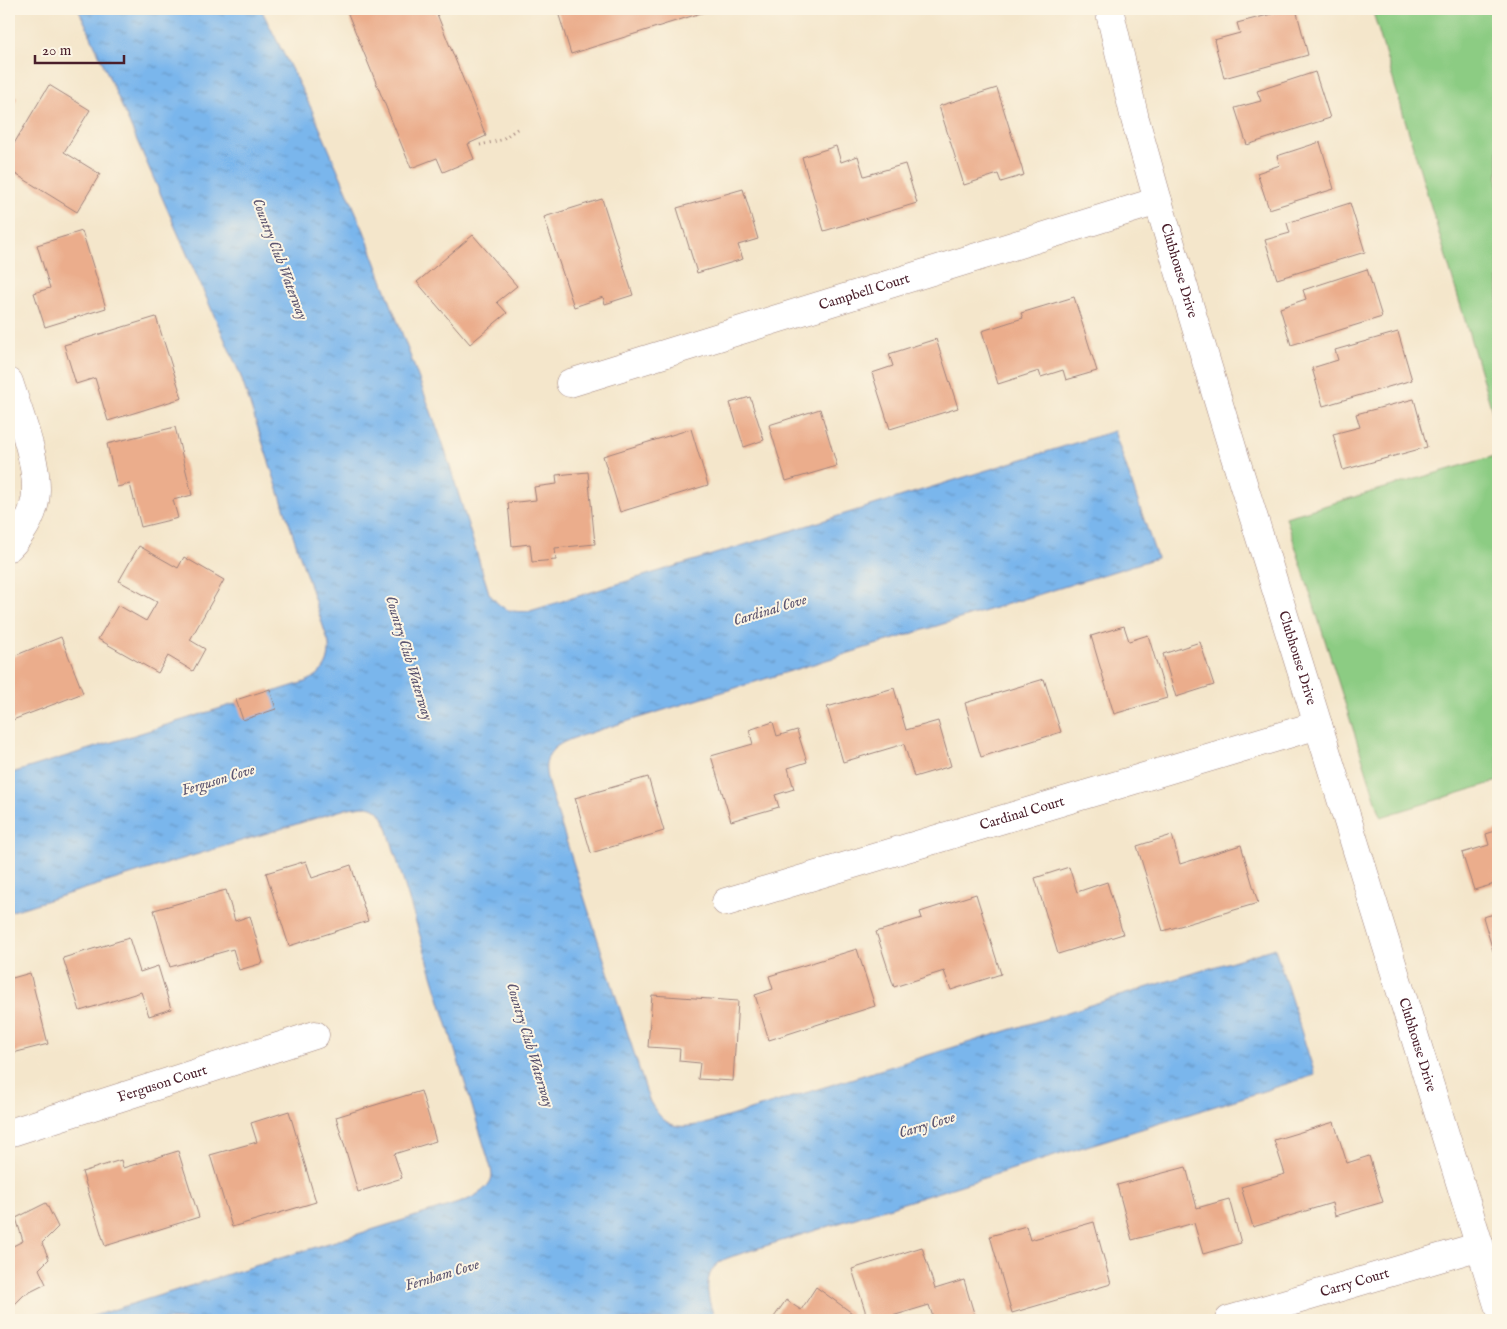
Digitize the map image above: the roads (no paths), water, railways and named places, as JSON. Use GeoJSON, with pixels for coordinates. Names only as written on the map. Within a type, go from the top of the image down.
{"type":"FeatureCollection","features":[{"type":"Feature","properties":{"kind":"street","name":"Clubhouse Drive"},"geometry":{"type":"LineString","coordinates":[[1109,9],[1135,119],[1158,201],[1234,454],[1498,1305]]}},
{"type":"Feature","properties":{"kind":"street","name":"Campbell Court"},"geometry":{"type":"LineString","coordinates":[[570,383],[1158,201]]}},
{"type":"Feature","properties":{"kind":"street"},"geometry":{"type":"LineString","coordinates":[[9,382],[30,451],[36,483],[35,500],[29,518],[18,537],[9,547]]}},
{"type":"Feature","properties":{"kind":"street","name":"Cardinal Court"},"geometry":{"type":"LineString","coordinates":[[726,902],[1318,725]]}},
{"type":"Feature","properties":{"kind":"street","name":"Ferguson Court"},"geometry":{"type":"LineString","coordinates":[[9,1133],[315,1035]]}},
{"type":"Feature","properties":{"kind":"street","name":"Carry Court"},"geometry":{"type":"LineString","coordinates":[[1229,1320],[1480,1246]]}},
{"type":"Feature","properties":{"kind":"water"},"geometry":{"type":"Polygon","coordinates":[[[78,9],[261,9],[312,110],[364,231],[443,444],[489,593],[502,607],[511,611],[530,611],[1114,431],[1157,558],[575,738],[560,744],[550,754],[546,766],[549,787],[649,1100],[661,1117],[673,1125],[680,1126],[708,1123],[1275,948],[1315,1075],[726,1259],[714,1268],[708,1282],[710,1305],[715,1320],[80,1320],[465,1201],[485,1189],[492,1177],[490,1165],[386,824],[376,809],[368,806],[349,808],[9,912],[9,774],[305,682],[321,672],[327,663],[329,651],[329,644],[240,374],[78,9]]]}},
{"type":"Feature","properties":{"kind":"water label","name":"Country Club Waterway"},"geometry":{"type":"Point","coordinates":[280,259]}},
{"type":"Feature","properties":{"kind":"water label","name":"Cardinal Cove"},"geometry":{"type":"Point","coordinates":[770,610]}},
{"type":"Feature","properties":{"kind":"water label","name":"Country Club Waterway"},"geometry":{"type":"Point","coordinates":[409,658]}},
{"type":"Feature","properties":{"kind":"water label","name":"Ferguson Cove"},"geometry":{"type":"Point","coordinates":[218,780]}},
{"type":"Feature","properties":{"kind":"water label","name":"Country Club Waterway"},"geometry":{"type":"Point","coordinates":[530,1045]}},
{"type":"Feature","properties":{"kind":"water label","name":"Carry Cove"},"geometry":{"type":"Point","coordinates":[927,1125]}},
{"type":"Feature","properties":{"kind":"water label","name":"Fernham Cove"},"geometry":{"type":"Point","coordinates":[442,1275]}}]}
